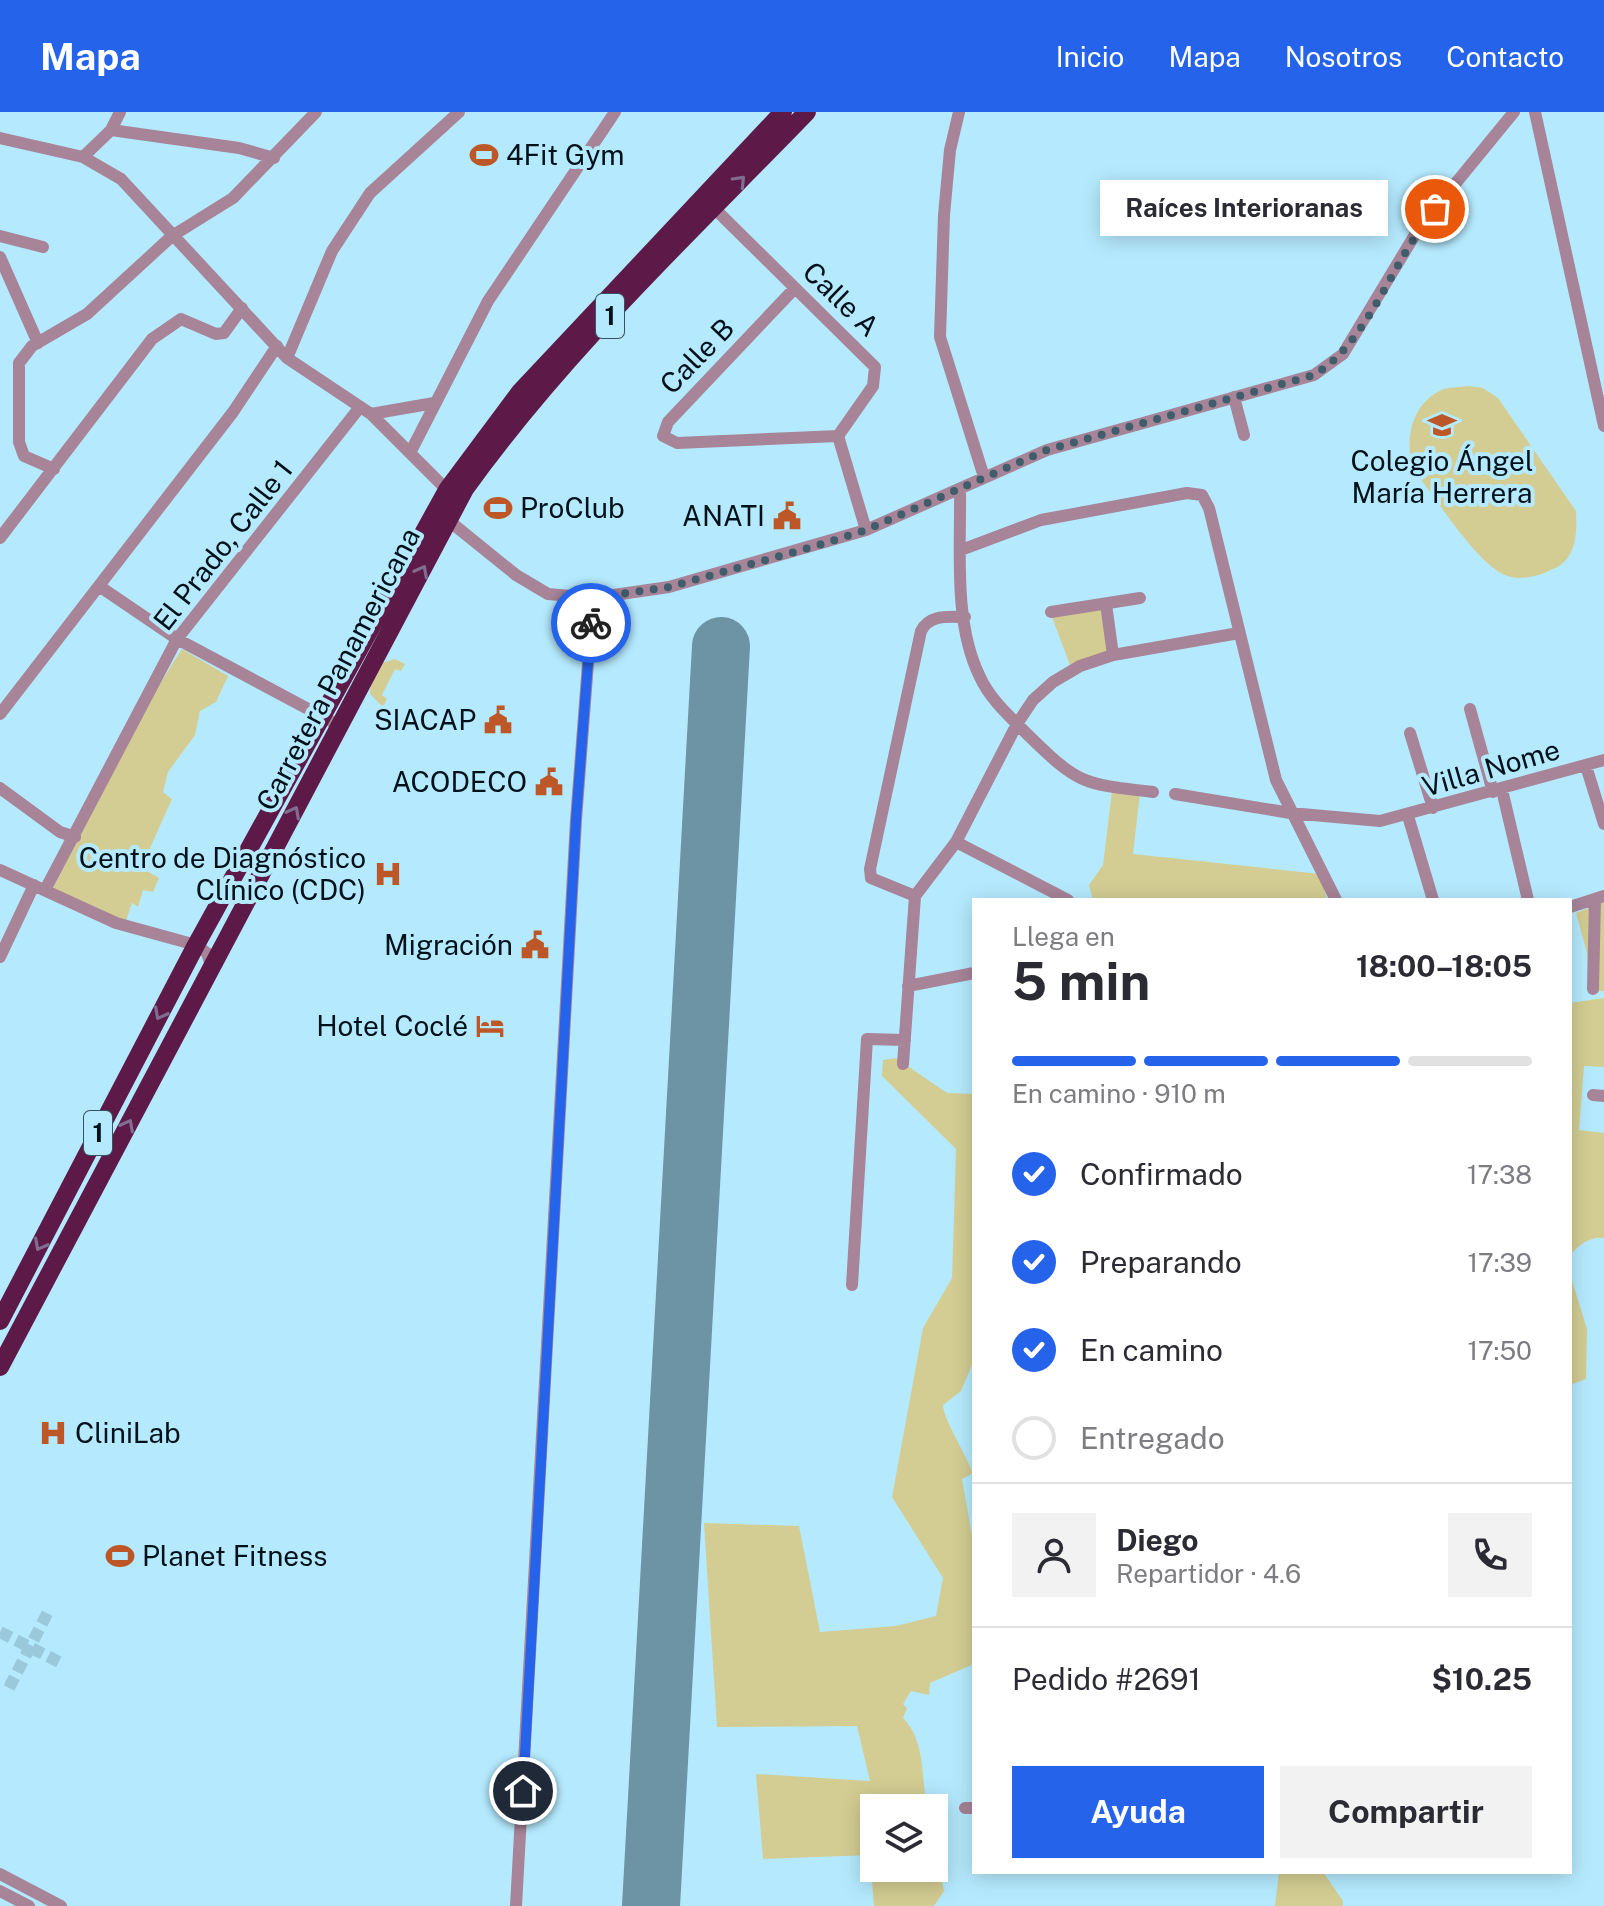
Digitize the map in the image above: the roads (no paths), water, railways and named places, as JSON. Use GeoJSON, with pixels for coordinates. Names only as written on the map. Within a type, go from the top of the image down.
{"type":"FeatureCollection","features":[{"type":"Feature","properties":{"kind":"highway","name":"Carretera Panamericana"},"geometry":{"type":"LineString","coordinates":[[0,1367],[227,939],[340,702],[389,609],[391,594],[445,505],[520,392],[783,112]]}},
{"type":"Feature","properties":{"kind":"highway","name":"Carretera Panamericana"},"geometry":{"type":"LineString","coordinates":[[0,1321],[196,945],[439,539],[445,505],[465,489],[530,403],[807,112]]}},
{"type":"Feature","properties":{"kind":"highway"},"geometry":{"type":"LineString","coordinates":[[439,539],[442,518],[452,497],[445,505]]}},
{"type":"Feature","properties":{"kind":"street"},"geometry":{"type":"LineString","coordinates":[[83,157],[111,130],[120,112]]}},
{"type":"Feature","properties":{"kind":"street"},"geometry":{"type":"LineString","coordinates":[[54,469],[24,456],[19,442],[19,363],[38,343],[87,314],[172,236],[233,198],[316,112]]}},
{"type":"Feature","properties":{"kind":"street"},"geometry":{"type":"LineString","coordinates":[[287,358],[332,251],[370,193],[459,112]]}},
{"type":"Feature","properties":{"kind":"street"},"geometry":{"type":"LineString","coordinates":[[410,453],[488,301],[615,112]]}},
{"type":"Feature","properties":{"kind":"street"},"geometry":{"type":"LineString","coordinates":[[959,112],[950,150],[944,215],[940,337],[984,477]]}},
{"type":"Feature","properties":{"kind":"street"},"geometry":{"type":"LineString","coordinates":[[0,138],[83,157],[121,179],[287,358],[366,410],[430,477],[445,505],[534,587],[548,594],[593,598],[669,587],[866,530],[1047,450],[1314,375],[1343,354],[1419,228],[1514,112]]}},
{"type":"Feature","properties":{"kind":"street"},"geometry":{"type":"LineString","coordinates":[[1535,112],[1598,377],[1604,426]]}},
{"type":"Feature","properties":{"kind":"street"},"geometry":{"type":"LineString","coordinates":[[111,130],[239,148],[274,158]]}},
{"type":"Feature","properties":{"kind":"street","name":"Calle A"},"geometry":{"type":"LineString","coordinates":[[714,208],[872,361],[876,370],[873,386],[838,436]]}},
{"type":"Feature","properties":{"kind":"street"},"geometry":{"type":"LineString","coordinates":[[0,236],[43,247]]}},
{"type":"Feature","properties":{"kind":"street"},"geometry":{"type":"LineString","coordinates":[[0,257],[38,343]]}},
{"type":"Feature","properties":{"kind":"street","name":"Calle B"},"geometry":{"type":"LineString","coordinates":[[795,288],[668,422],[663,436],[677,443],[838,436]]}},
{"type":"Feature","properties":{"kind":"street"},"geometry":{"type":"LineString","coordinates":[[0,538],[152,339],[181,319],[216,334],[224,333],[242,308]]}},
{"type":"Feature","properties":{"kind":"street"},"geometry":{"type":"LineString","coordinates":[[0,714],[233,412],[277,346]]}},
{"type":"Feature","properties":{"kind":"street"},"geometry":{"type":"LineString","coordinates":[[1234,397],[1244,435]]}},
{"type":"Feature","properties":{"kind":"street"},"geometry":{"type":"LineString","coordinates":[[366,410],[434,403]]}},
{"type":"Feature","properties":{"kind":"street","name":"El Prado, Calle 1"},"geometry":{"type":"LineString","coordinates":[[0,957],[40,888],[75,837],[177,639],[366,410]]}},
{"type":"Feature","properties":{"kind":"street"},"geometry":{"type":"LineString","coordinates":[[838,436],[866,530]]}},
{"type":"Feature","properties":{"kind":"street"},"geometry":{"type":"LineString","coordinates":[[960,489],[965,617],[979,675],[991,696],[1063,770],[1082,781],[1153,792]]}},
{"type":"Feature","properties":{"kind":"street"},"geometry":{"type":"LineString","coordinates":[[961,550],[1041,520],[1187,493],[1202,495],[1209,508],[1276,780],[1335,898]]}},
{"type":"Feature","properties":{"kind":"street"},"geometry":{"type":"LineString","coordinates":[[99,586],[177,639],[332,722]]}},
{"type":"Feature","properties":{"kind":"street"},"geometry":{"type":"LineString","coordinates":[[516,1906],[576,820],[593,598]]}},
{"type":"Feature","properties":{"kind":"street"},"geometry":{"type":"LineString","coordinates":[[1051,612],[1140,598]]}},
{"type":"Feature","properties":{"kind":"street"},"geometry":{"type":"LineString","coordinates":[[1106,604],[1113,655]]}},
{"type":"Feature","properties":{"kind":"street"},"geometry":{"type":"LineString","coordinates":[[915,896],[880,885],[871,878],[870,869],[921,631],[926,622],[935,618],[965,617]]}},
{"type":"Feature","properties":{"kind":"street"},"geometry":{"type":"LineString","coordinates":[[903,1064],[915,896],[956,842],[1017,724],[1033,700],[1053,682],[1080,666],[1113,655],[1239,633]]}},
{"type":"Feature","properties":{"kind":"street"},"geometry":{"type":"LineString","coordinates":[[1470,709],[1498,791],[1527,898]]}},
{"type":"Feature","properties":{"kind":"street"},"geometry":{"type":"LineString","coordinates":[[1410,733],[1433,808]]}},
{"type":"Feature","properties":{"kind":"street","name":"Villa Nome"},"geometry":{"type":"LineString","coordinates":[[1175,794],[1356,821],[1408,816],[1604,760]]}},
{"type":"Feature","properties":{"kind":"street","name":"Villa Nome"},"geometry":{"type":"LineString","coordinates":[[1586,766],[1604,824]]}},
{"type":"Feature","properties":{"kind":"street"},"geometry":{"type":"LineString","coordinates":[[0,788],[60,832],[75,837]]}},
{"type":"Feature","properties":{"kind":"street","name":"Villa Nome"},"geometry":{"type":"LineString","coordinates":[[1408,816],[1432,898]]}},
{"type":"Feature","properties":{"kind":"street"},"geometry":{"type":"LineString","coordinates":[[956,842],[1064,898]]}},
{"type":"Feature","properties":{"kind":"street"},"geometry":{"type":"LineString","coordinates":[[0,870],[116,923],[196,945],[212,946],[227,939]]}},
{"type":"Feature","properties":{"kind":"street"},"geometry":{"type":"LineString","coordinates":[[1572,906],[1600,898],[1593,989]]}},
{"type":"Feature","properties":{"kind":"street"},"geometry":{"type":"LineString","coordinates":[[196,945],[207,953],[212,968]]}},
{"type":"Feature","properties":{"kind":"street"},"geometry":{"type":"LineString","coordinates":[[908,986],[972,973]]}},
{"type":"Feature","properties":{"kind":"street"},"geometry":{"type":"LineString","coordinates":[[852,1285],[867,1039],[905,1040]]}},
{"type":"Feature","properties":{"kind":"street"},"geometry":{"type":"LineString","coordinates":[[0,1874],[61,1906]]}},
{"type":"Feature","properties":{"kind":"street"},"geometry":{"type":"LineString","coordinates":[[15,1899],[22,1886]]}},
{"type":"Feature","properties":{"kind":"street"},"geometry":{"type":"LineString","coordinates":[[0,1891],[29,1906]]}},
{"type":"Feature","properties":{"kind":"tunnel"},"geometry":{"type":"LineString","coordinates":[[9,1688],[50,1608]]}},
{"type":"Feature","properties":{"kind":"tunnel"},"geometry":{"type":"LineString","coordinates":[[0,1632],[61,1663]]}},
{"type":"Feature","properties":{"kind":"place","name":"4Fit Gym"},"geometry":{"type":"Point","coordinates":[484,155]}},
{"type":"Feature","properties":{"kind":"place","name":"Raíces Interioranas"},"geometry":{"type":"Point","coordinates":[1435,209]}},
{"type":"Feature","properties":{"kind":"place","name":"Colegio Ángel María Herrera"},"geometry":{"type":"Point","coordinates":[1442,425]}},
{"type":"Feature","properties":{"kind":"place","name":"ProClub"},"geometry":{"type":"Point","coordinates":[498,508]}},
{"type":"Feature","properties":{"kind":"place","name":"ANATI"},"geometry":{"type":"Point","coordinates":[787,516]}},
{"type":"Feature","properties":{"kind":"place","name":"SIACAP"},"geometry":{"type":"Point","coordinates":[498,720]}},
{"type":"Feature","properties":{"kind":"place","name":"ACODECO"},"geometry":{"type":"Point","coordinates":[549,782]}},
{"type":"Feature","properties":{"kind":"place","name":"Centro de Diagnóstico Clínico (CDC)"},"geometry":{"type":"Point","coordinates":[388,874]}},
{"type":"Feature","properties":{"kind":"place","name":"Migración"},"geometry":{"type":"Point","coordinates":[535,945]}},
{"type":"Feature","properties":{"kind":"place","name":"Hotel Coclé"},"geometry":{"type":"Point","coordinates":[490,1026]}},
{"type":"Feature","properties":{"kind":"place","name":"CliniLab"},"geometry":{"type":"Point","coordinates":[53,1433]}},
{"type":"Feature","properties":{"kind":"place","name":"Planet Fitness"},"geometry":{"type":"Point","coordinates":[120,1556]}}]}
